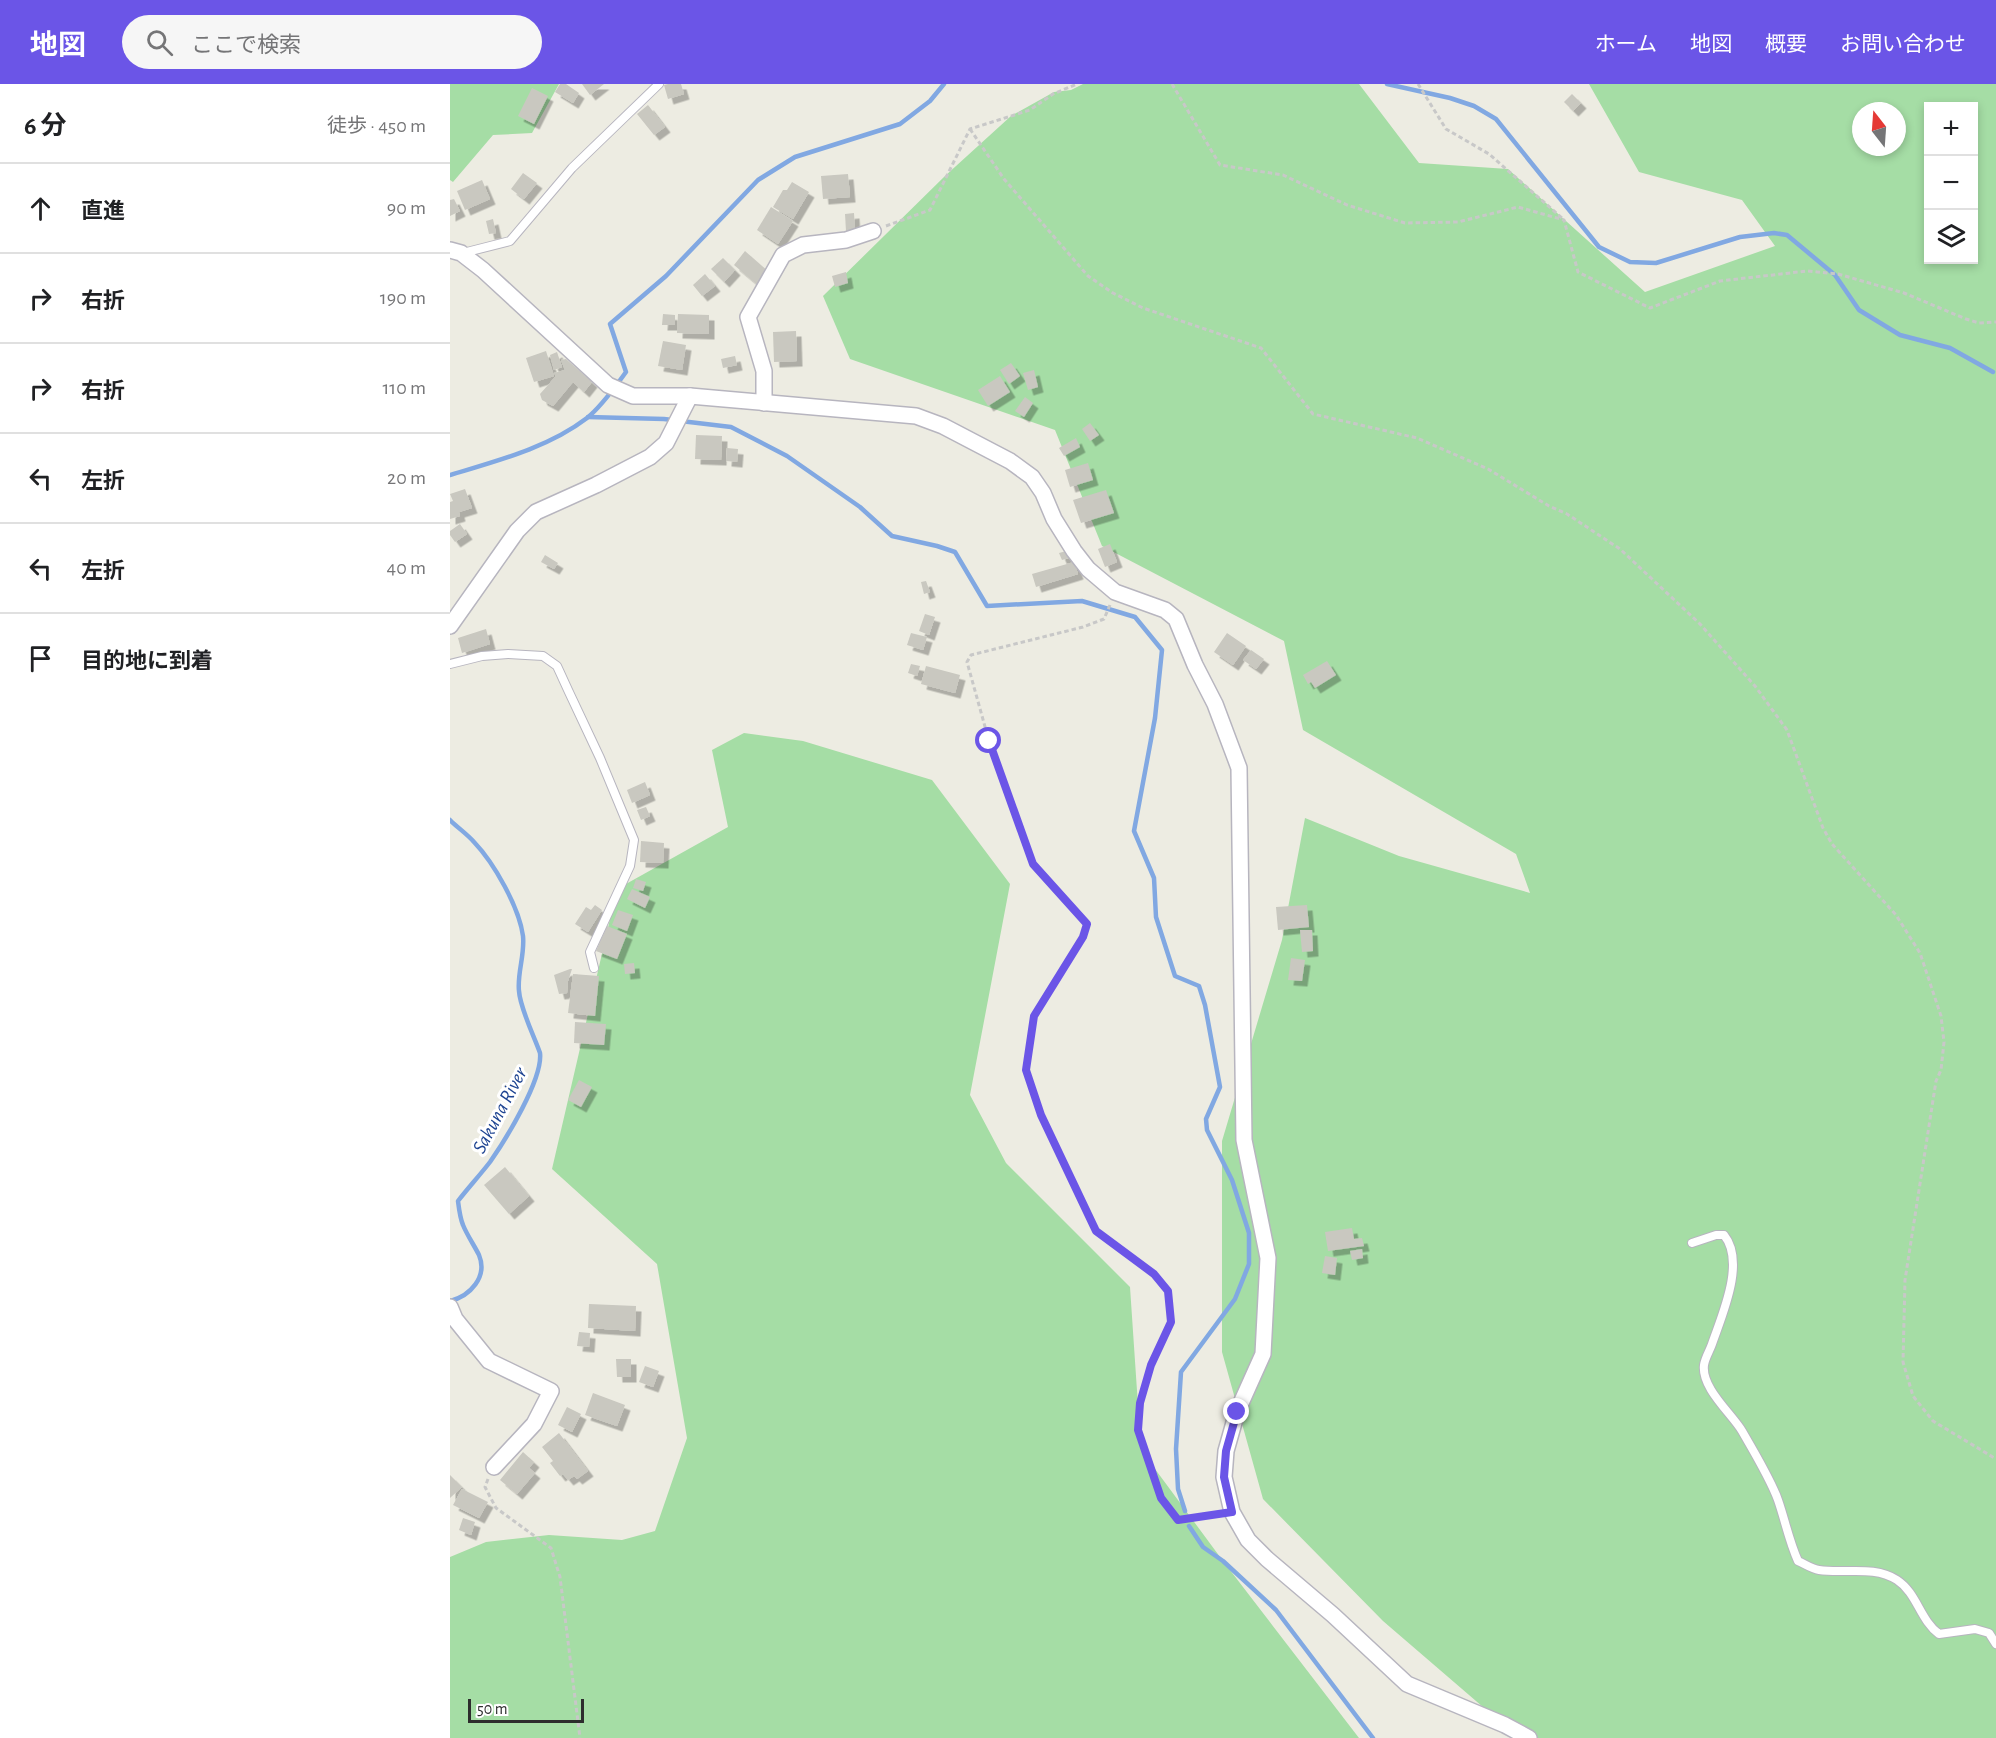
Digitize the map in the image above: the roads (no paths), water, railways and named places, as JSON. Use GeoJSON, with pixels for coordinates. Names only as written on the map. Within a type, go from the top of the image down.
{"type":"FeatureCollection","features":[{"type":"Feature","properties":{"kind":"street"},"geometry":{"type":"LineString","coordinates":[[764,403],[764,371],[748,317],[783,255],[803,245],[846,240],[873,231]]}},
{"type":"Feature","properties":{"kind":"street"},"geometry":{"type":"LineString","coordinates":[[456,252],[483,270],[608,385],[633,396],[690,396],[916,416],[975,441],[1032,477],[1043,493],[1054,519],[1088,569],[1114,592],[1166,610],[1176,619],[1195,665],[1215,704],[1239,768],[1244,1140],[1268,1258],[1263,1354],[1237,1412],[1226,1451],[1224,1477],[1232,1512],[1248,1540],[1267,1559],[1333,1615],[1407,1684],[1505,1725],[1529,1738]]}},
{"type":"Feature","properties":{"kind":"street"},"geometry":{"type":"LineString","coordinates":[[450,626],[517,531],[536,512],[650,457],[666,443],[690,396]]}},
{"type":"Feature","properties":{"kind":"street"},"geometry":{"type":"LineString","coordinates":[[453,1313],[489,1361],[551,1391],[534,1424],[494,1467]]}},
{"type":"Feature","properties":{"kind":"lane"},"geometry":{"type":"LineString","coordinates":[[456,252],[510,242],[572,168],[659,84]]}},
{"type":"Feature","properties":{"kind":"lane"},"geometry":{"type":"LineString","coordinates":[[450,664],[482,656],[508,654],[543,656],[557,666],[600,758],[634,840],[630,866],[590,952],[594,968]]}},
{"type":"Feature","properties":{"kind":"lane"},"geometry":{"type":"LineString","coordinates":[[1692,1243],[1716,1235],[1724,1235],[1731,1244],[1734,1264],[1726,1305],[1704,1367],[1710,1387],[1720,1404],[1741,1429],[1777,1497],[1791,1546],[1798,1561],[1818,1570],[1881,1572],[1898,1580],[1909,1592],[1932,1629],[1939,1634],[1976,1629],[1989,1633],[1996,1644]]}},
{"type":"Feature","properties":{"kind":"waterway"},"geometry":{"type":"LineString","coordinates":[[450,475],[539,446],[587,418],[603,402],[626,372],[610,324],[666,276],[758,180],[795,157],[900,124],[930,101],[944,84]]}},
{"type":"Feature","properties":{"kind":"waterway"},"geometry":{"type":"LineString","coordinates":[[1387,84],[1450,98],[1474,106],[1496,119],[1599,247],[1630,262],[1656,263],[1740,237],[1774,233],[1787,235],[1835,275],[1859,310],[1900,335],[1950,348],[1993,372]]}},
{"type":"Feature","properties":{"kind":"waterway"},"geometry":{"type":"LineString","coordinates":[[588,417],[664,419],[731,427],[787,456],[860,507],[892,536],[955,552],[987,606],[1082,601],[1135,617],[1162,650],[1155,718],[1134,831],[1154,878],[1156,917],[1175,976],[1199,986],[1205,1005],[1220,1087],[1206,1119],[1207,1130],[1232,1180],[1249,1233],[1249,1264],[1235,1299],[1181,1372],[1176,1449],[1178,1489],[1185,1511]]}},
{"type":"Feature","properties":{"kind":"waterway","name":"Sakuna River"},"geometry":{"type":"LineString","coordinates":[[450,820],[490,861],[511,899],[521,924],[523,943],[519,977],[520,998],[540,1053],[536,1078],[514,1124],[490,1162],[458,1201],[463,1225],[479,1255],[481,1271],[470,1290],[450,1301]]}},
{"type":"Feature","properties":{"kind":"waterway"},"geometry":{"type":"LineString","coordinates":[[1189,1526],[1203,1547],[1223,1561],[1276,1610],[1373,1738]]}}]}
